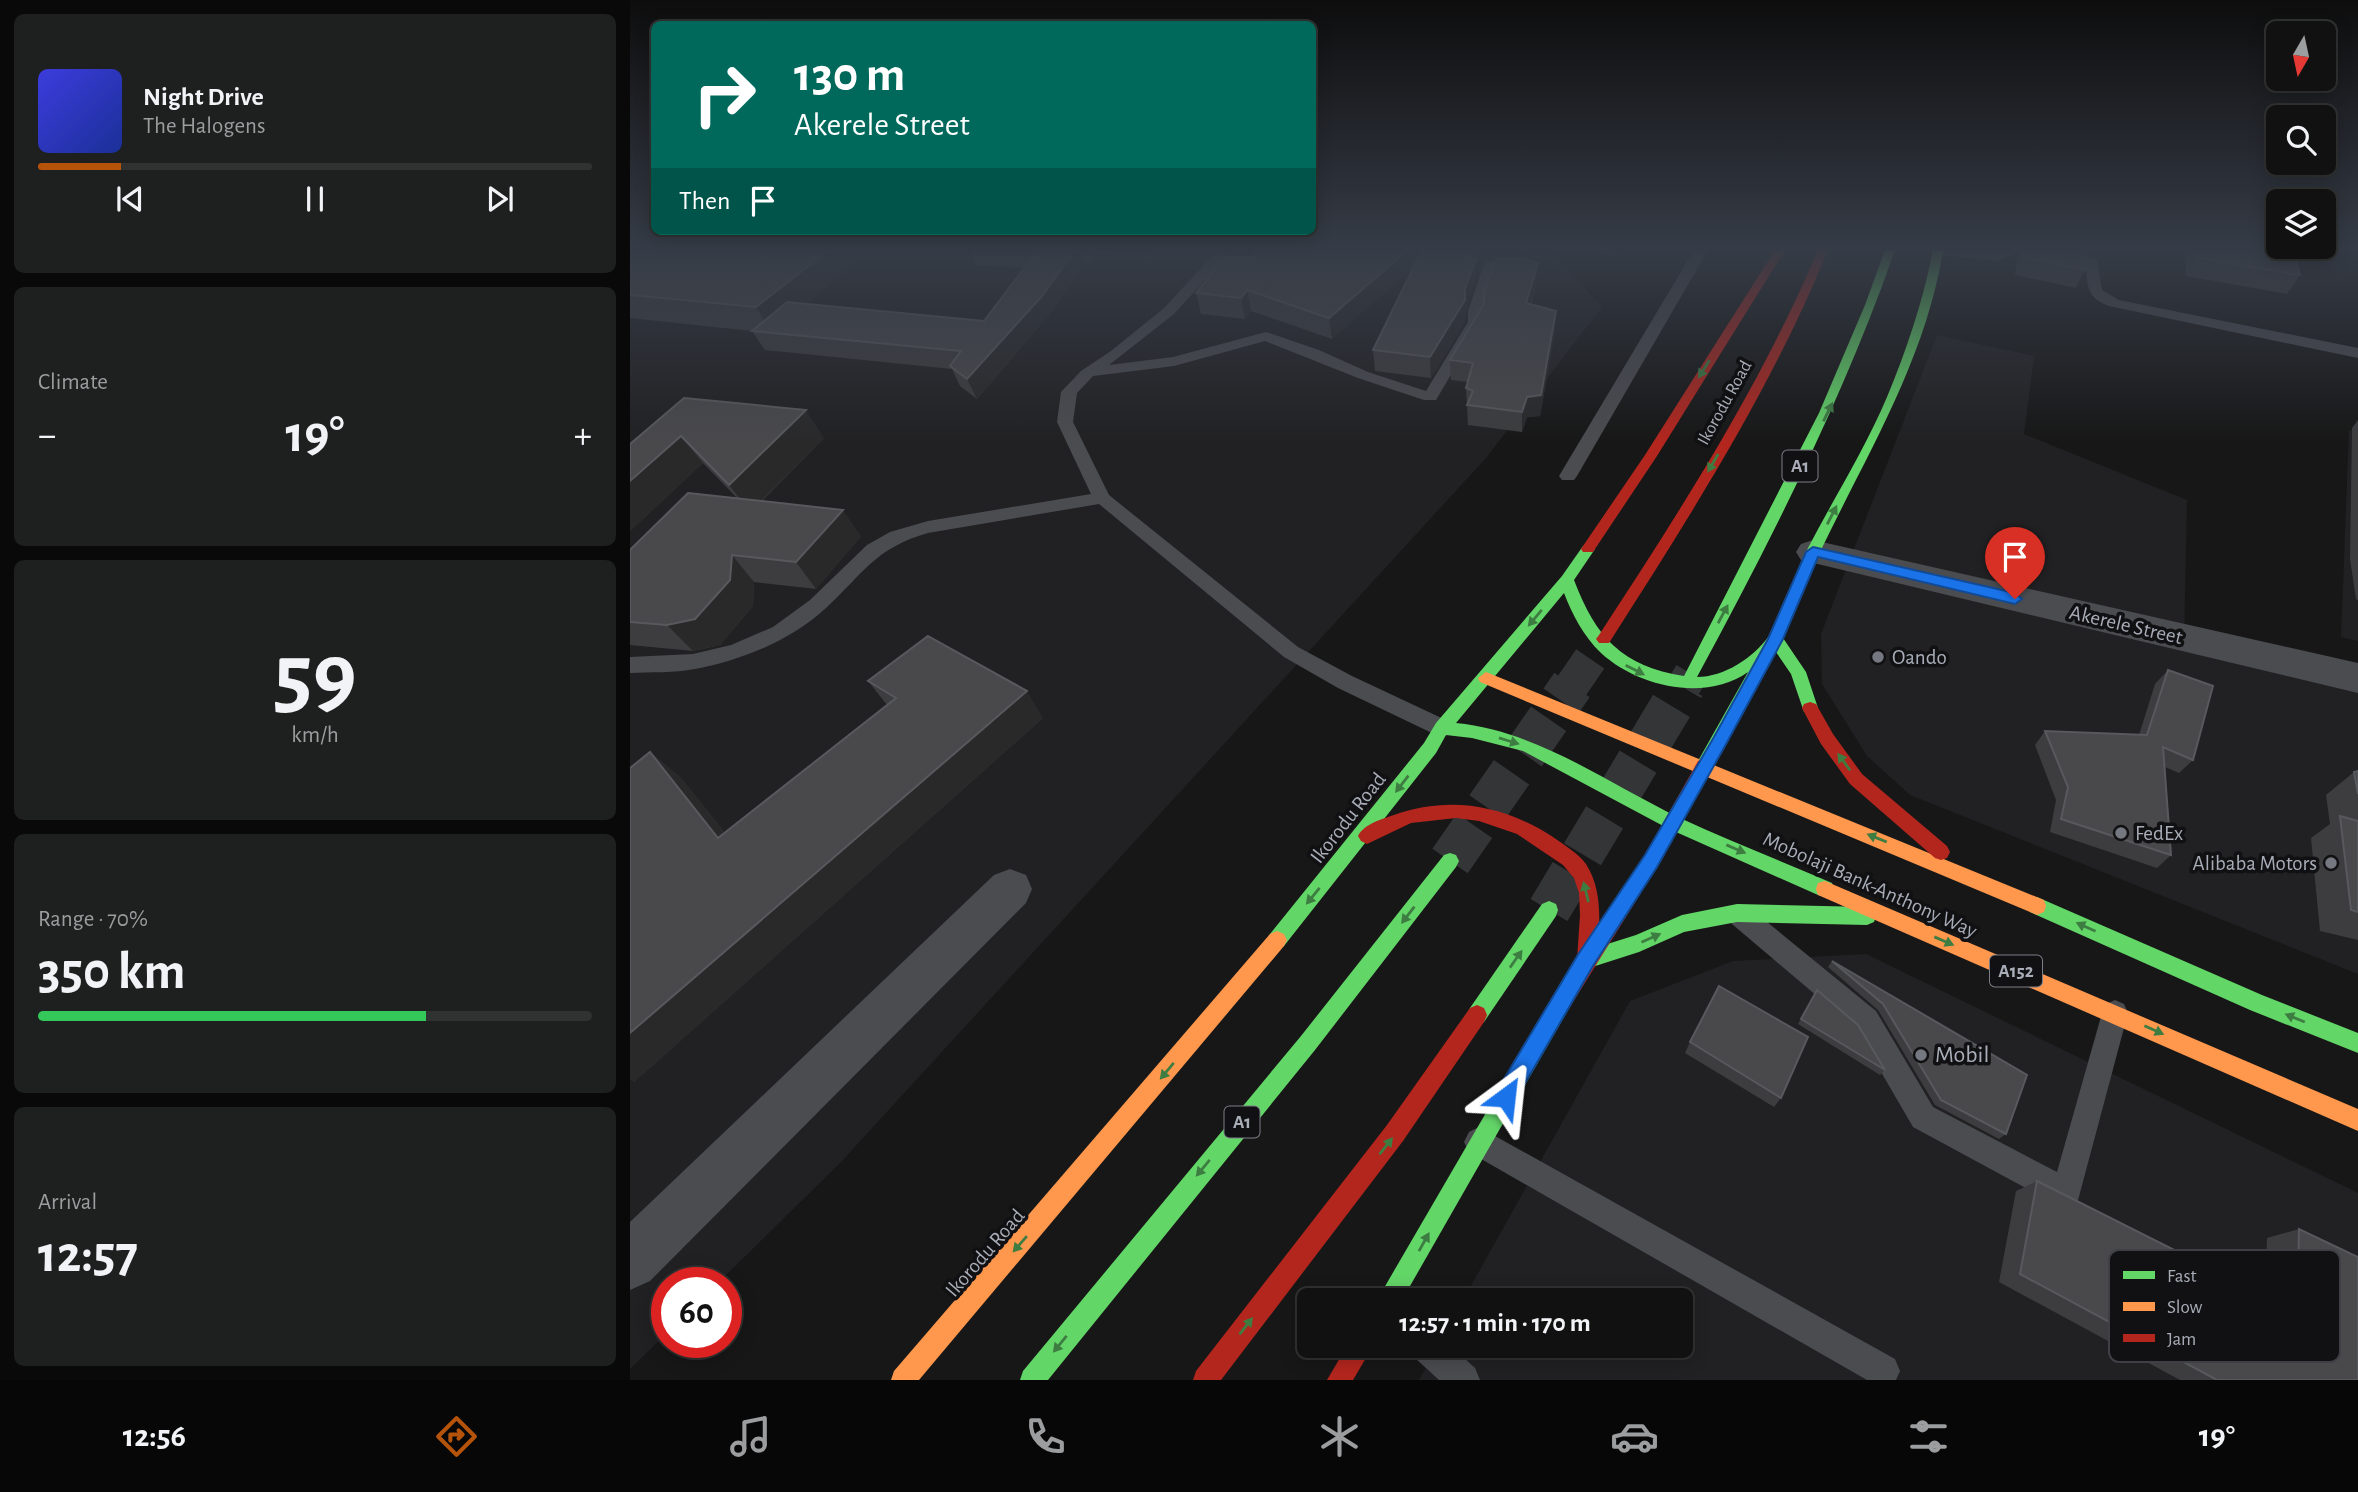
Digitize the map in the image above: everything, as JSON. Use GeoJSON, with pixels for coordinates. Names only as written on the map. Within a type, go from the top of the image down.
{"type":"FeatureCollection","features":[{"type":"Feature","properties":{"kind":"main road","name":"Ikorodu Road"},"geometry":{"type":"LineString","coordinates":[[903,1380],[1248,977],[1430,748],[1442,728],[1567,580],[1651,456],[1740,314]]}},
{"type":"Feature","properties":{"kind":"main road","name":"Ikorodu Road"},"geometry":{"type":"LineString","coordinates":[[1604,639],[1679,521],[1753,395],[1794,314]]}},
{"type":"Feature","properties":{"kind":"main road","name":"A1"},"geometry":{"type":"LineString","coordinates":[[1691,674],[1831,405],[1868,314]]}},
{"type":"Feature","properties":{"kind":"main road"},"geometry":{"type":"LineString","coordinates":[[1397,1288],[1586,960],[1673,823],[1775,639],[1813,552],[1892,399],[1923,314]]}},
{"type":"Feature","properties":{"kind":"main road"},"geometry":{"type":"LineString","coordinates":[[1567,580],[1578,611],[1589,631],[1604,649],[1631,669],[1648,677],[1698,682],[1723,679],[1747,664],[1775,639]]}},
{"type":"Feature","properties":{"kind":"main road"},"geometry":{"type":"LineString","coordinates":[[1775,639],[1798,672],[1809,706],[1827,739],[1856,779],[1966,874]]}},
{"type":"Feature","properties":{"kind":"main road","name":"Mobolaji Bank-Anthony Way"},"geometry":{"type":"LineString","coordinates":[[1486,678],[1702,769],[1966,874],[2257,1003],[2358,1043]]}},
{"type":"Feature","properties":{"kind":"main road","name":"Mobolaji Bank-Anthony Way"},"geometry":{"type":"LineString","coordinates":[[1442,728],[1472,731],[1527,747],[1673,823],[2358,1120]]}},
{"type":"Feature","properties":{"kind":"main road"},"geometry":{"type":"LineString","coordinates":[[1355,843],[1393,819],[1422,811],[1457,811],[1486,815],[1527,831],[1558,849],[1581,872],[1591,909],[1586,960]]}},
{"type":"Feature","properties":{"kind":"main road","name":"A1"},"geometry":{"type":"LineString","coordinates":[[1032,1380],[1308,1043],[1450,861]]}},
{"type":"Feature","properties":{"kind":"main road"},"geometry":{"type":"LineString","coordinates":[[1205,1380],[1395,1133],[1549,911]]}},
{"type":"Feature","properties":{"kind":"main road","name":"A152"},"geometry":{"type":"LineString","coordinates":[[1586,960],[1639,943],[1682,924],[1737,913],[1802,912],[1889,917]]}},
{"type":"Feature","properties":{"kind":"main road"},"geometry":{"type":"LineString","coordinates":[[1339,1380],[1353,1358]]}},
{"type":"Feature","properties":{"kind":"street","name":"Akerele Street"},"geometry":{"type":"LineString","coordinates":[[1813,552],[2358,678]]}},
{"type":"Feature","properties":{"kind":"street"},"geometry":{"type":"LineString","coordinates":[[630,1261],[1010,889]]}},
{"type":"Feature","properties":{"kind":"lane"},"geometry":{"type":"LineString","coordinates":[[1165,314],[1116,355],[1086,374],[1069,393],[1066,422],[1102,498],[1291,652],[1345,682],[1442,728]]}},
{"type":"Feature","properties":{"kind":"lane"},"geometry":{"type":"LineString","coordinates":[[1086,374],[1174,361],[1266,336],[1314,353],[1363,375],[1430,397],[1475,322],[1475,314]]}},
{"type":"Feature","properties":{"kind":"lane"},"geometry":{"type":"LineString","coordinates":[[1568,476],[1665,314]]}},
{"type":"Feature","properties":{"kind":"lane"},"geometry":{"type":"LineString","coordinates":[[2163,314],[2358,353]]}},
{"type":"Feature","properties":{"kind":"lane"},"geometry":{"type":"LineString","coordinates":[[630,665],[693,663],[736,650],[780,632],[817,606],[874,549],[896,536],[928,527],[1102,498]]}},
{"type":"Feature","properties":{"kind":"lane"},"geometry":{"type":"LineString","coordinates":[[1737,913],[1866,1020],[1923,1117],[2066,1193],[2115,1013]]}},
{"type":"Feature","properties":{"kind":"lane"},"geometry":{"type":"LineString","coordinates":[[1479,1142],[1883,1371]]}},
{"type":"Feature","properties":{"kind":"lane"},"geometry":{"type":"LineString","coordinates":[[1440,1358],[1463,1380]]}},
{"type":"Feature","properties":{"kind":"shaded area"},"geometry":{"type":"Polygon","coordinates":[[[630,314],[1596,314],[1486,458],[841,1162],[734,1267],[651,1267],[651,1349],[630,1369],[630,314]]]}},
{"type":"Feature","properties":{"kind":"shaded area"},"geometry":{"type":"Polygon","coordinates":[[[1937,335],[2034,356],[2024,434],[2187,500],[2184,644],[2358,686],[2358,974],[1910,795],[1867,756],[1822,684],[1821,634],[1937,335]]]}},
{"type":"Feature","properties":{"kind":"shaded area"},"geometry":{"type":"Polygon","coordinates":[[[2349,430],[2358,432],[2358,641],[2341,637],[2349,430]]]}},
{"type":"Feature","properties":{"kind":"shaded area"},"geometry":{"type":"Polygon","coordinates":[[[1866,954],[2358,1193],[2358,1380],[1419,1380],[1431,1358],[1693,1358],[1693,1288],[1470,1288],[1630,1001],[1733,961],[1866,954]]]}},
{"type":"Feature","properties":{"kind":"building"},"geometry":{"type":"Polygon","coordinates":[[[772,314],[916,314],[984,321],[989,314],[1025,314],[967,379],[950,366],[961,351],[752,331],[772,314]]]}},
{"type":"Feature","properties":{"kind":"building"},"geometry":{"type":"Polygon","coordinates":[[[1390,314],[1456,314],[1430,357],[1373,350],[1390,314]]]}},
{"type":"Feature","properties":{"kind":"building"},"geometry":{"type":"Polygon","coordinates":[[[1478,314],[1555,314],[1541,395],[1527,397],[1522,412],[1467,405],[1473,391],[1466,388],[1473,363],[1450,360],[1478,314]]]}},
{"type":"Feature","properties":{"kind":"building"},"geometry":{"type":"Polygon","coordinates":[[[684,398],[806,410],[729,485],[681,436],[630,481],[630,444],[684,398]]]}},
{"type":"Feature","properties":{"kind":"building"},"geometry":{"type":"Polygon","coordinates":[[[688,493],[843,510],[796,562],[732,555],[730,580],[695,619],[667,625],[630,622],[630,550],[688,493]]]}},
{"type":"Feature","properties":{"kind":"building"},"geometry":{"type":"Polygon","coordinates":[[[928,636],[1027,691],[630,1033],[630,768],[650,752],[718,838],[896,698],[868,681],[928,636]]]}},
{"type":"Feature","properties":{"kind":"building"},"geometry":{"type":"Polygon","coordinates":[[[2168,670],[2213,686],[2193,760],[2163,747],[2171,855],[2061,819],[2068,787],[2045,731],[2147,735],[2168,670]]]}},
{"type":"Feature","properties":{"kind":"building"},"geometry":{"type":"Polygon","coordinates":[[[2358,771],[2358,794],[2354,772],[2358,771]]]}},
{"type":"Feature","properties":{"kind":"building"},"geometry":{"type":"Polygon","coordinates":[[[2340,816],[2358,821],[2358,912],[2351,910],[2340,816]]]}},
{"type":"Feature","properties":{"kind":"building"},"geometry":{"type":"Polygon","coordinates":[[[1832,961],[2027,1075],[2006,1134],[1941,1100],[1883,1004],[1832,961]]]}},
{"type":"Feature","properties":{"kind":"building"},"geometry":{"type":"Polygon","coordinates":[[[1719,986],[1808,1037],[1781,1098],[1690,1042],[1719,986]]]}},
{"type":"Feature","properties":{"kind":"building"},"geometry":{"type":"Polygon","coordinates":[[[1817,990],[1858,1025],[1885,1070],[1801,1019],[1817,990]]]}},
{"type":"Feature","properties":{"kind":"building"},"geometry":{"type":"Polygon","coordinates":[[[2037,1181],[2174,1250],[2109,1250],[2109,1322],[2020,1274],[2037,1181]]]}},
{"type":"Feature","properties":{"kind":"building"},"geometry":{"type":"Polygon","coordinates":[[[2299,1229],[2358,1257],[2358,1380],[2217,1380],[2184,1362],[2340,1362],[2340,1250],[2299,1250],[2299,1229]]]}},
{"type":"Feature","properties":{"kind":"tunnel"},"geometry":{"type":"LineString","coordinates":[[1571,687],[1604,639]]}},
{"type":"Feature","properties":{"kind":"tunnel"},"geometry":{"type":"LineString","coordinates":[[1683,687],[1691,674]]}},
{"type":"Feature","properties":{"kind":"tunnel"},"geometry":{"type":"LineString","coordinates":[[1450,861],[1572,685]]}},
{"type":"Feature","properties":{"kind":"tunnel"},"geometry":{"type":"LineString","coordinates":[[1549,910],[1684,685]]}},
{"type":"Feature","properties":{"kind":"traffic: fast"},"geometry":{"type":"LineString","coordinates":[[1691,674],[1800,466],[1866,314]]}},
{"type":"Feature","properties":{"kind":"traffic: fast"},"geometry":{"type":"LineString","coordinates":[[1704,766],[1775,639],[1813,552],[1892,399],[1923,314]]}},
{"type":"Feature","properties":{"kind":"traffic: fast"},"geometry":{"type":"LineString","coordinates":[[1277,940],[1430,748],[1442,728],[1567,580],[1588,549]]}},
{"type":"Feature","properties":{"kind":"traffic: fast"},"geometry":{"type":"LineString","coordinates":[[1567,580],[1593,634],[1605,648],[1635,669],[1681,681],[1718,681],[1745,667],[1775,639],[1798,672],[1810,708]]}},
{"type":"Feature","properties":{"kind":"traffic: fast"},"geometry":{"type":"LineString","coordinates":[[1442,728],[1472,731],[1527,746],[1673,823],[1825,889]]}},
{"type":"Feature","properties":{"kind":"traffic: fast"},"geometry":{"type":"LineString","coordinates":[[1032,1380],[1308,1043],[1450,861]]}},
{"type":"Feature","properties":{"kind":"traffic: fast"},"geometry":{"type":"LineString","coordinates":[[2037,906],[2257,1003],[2358,1043]]}},
{"type":"Feature","properties":{"kind":"traffic: fast"},"geometry":{"type":"LineString","coordinates":[[1477,1015],[1549,910]]}},
{"type":"Feature","properties":{"kind":"traffic: fast"},"geometry":{"type":"LineString","coordinates":[[1586,960],[1639,943],[1682,924],[1737,913],[1867,916]]}},
{"type":"Feature","properties":{"kind":"traffic: fast"},"geometry":{"type":"LineString","coordinates":[[1396,1288],[1561,1003]]}},
{"type":"Feature","properties":{"kind":"traffic: slow"},"geometry":{"type":"LineString","coordinates":[[1486,678],[2037,906]]}},
{"type":"Feature","properties":{"kind":"traffic: slow"},"geometry":{"type":"LineString","coordinates":[[1825,889],[2358,1120]]}},
{"type":"Feature","properties":{"kind":"traffic: slow"},"geometry":{"type":"LineString","coordinates":[[903,1380],[1277,940]]}},
{"type":"Feature","properties":{"kind":"traffic: jam"},"geometry":{"type":"LineString","coordinates":[[1588,549],[1651,456],[1740,314]]}},
{"type":"Feature","properties":{"kind":"traffic: jam"},"geometry":{"type":"LineString","coordinates":[[1604,639],[1723,450],[1796,314]]}},
{"type":"Feature","properties":{"kind":"traffic: jam"},"geometry":{"type":"LineString","coordinates":[[1810,708],[1827,739],[1856,779],[1941,852]]}},
{"type":"Feature","properties":{"kind":"traffic: jam"},"geometry":{"type":"LineString","coordinates":[[1561,1003],[1651,861],[1704,766]]}},
{"type":"Feature","properties":{"kind":"traffic: jam"},"geometry":{"type":"LineString","coordinates":[[1367,836],[1411,816],[1456,811],[1479,813],[1523,829],[1565,856],[1581,873],[1590,904],[1586,958]]}},
{"type":"Feature","properties":{"kind":"traffic: jam"},"geometry":{"type":"LineString","coordinates":[[1205,1380],[1395,1133],[1477,1015]]}},
{"type":"Feature","properties":{"kind":"traffic: jam"},"geometry":{"type":"LineString","coordinates":[[1339,1380],[1353,1358]]}},
{"type":"Feature","properties":{"kind":"place","name":"Oando"},"geometry":{"type":"Point","coordinates":[1878,657]}},
{"type":"Feature","properties":{"kind":"place","name":"FedEx"},"geometry":{"type":"Point","coordinates":[2121,833]}},
{"type":"Feature","properties":{"kind":"place","name":"Alibaba Motors"},"geometry":{"type":"Point","coordinates":[2331,863]}},
{"type":"Feature","properties":{"kind":"place","name":"Mobil"},"geometry":{"type":"Point","coordinates":[1921,1055]}},
{"type":"Feature","properties":{"kind":"route"},"geometry":{"type":"LineString","coordinates":[[1506,1097],[1586,960],[1651,861],[1720,742],[1775,639],[1813,552],[2015,599]]}}]}
